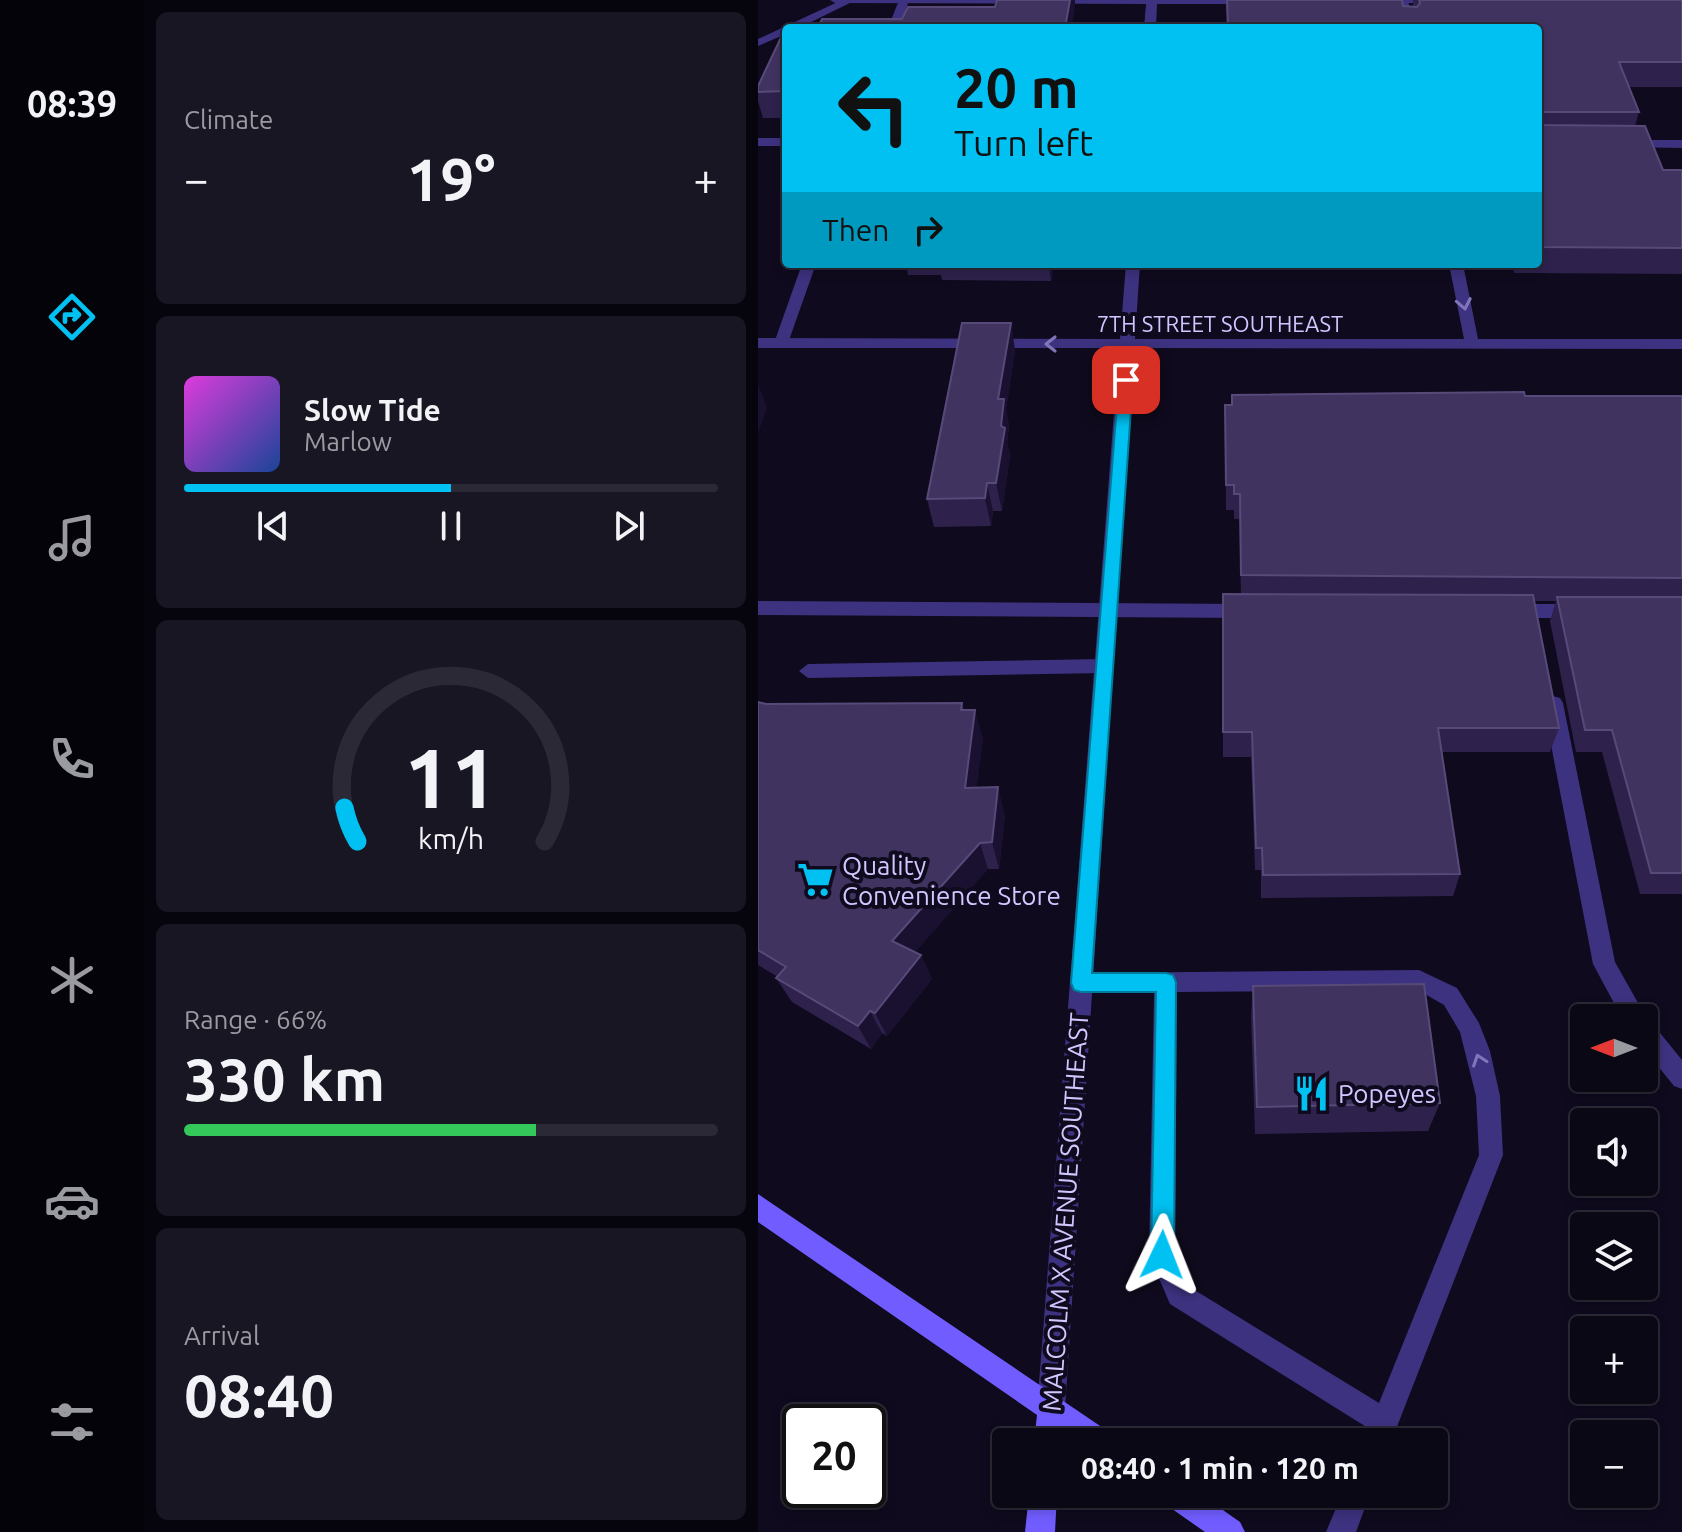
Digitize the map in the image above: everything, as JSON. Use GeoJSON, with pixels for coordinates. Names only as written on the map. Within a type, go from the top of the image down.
{"type":"FeatureCollection","features":[{"type":"Feature","properties":{"kind":"main road"},"geometry":{"type":"LineString","coordinates":[[758,1207],[1079,1428]]}},
{"type":"Feature","properties":{"kind":"main road","name":"MALCOLM X AVENUE SOUTHEAST"},"geometry":{"type":"LineString","coordinates":[[1049,1428],[1051,1409]]}},
{"type":"Feature","properties":{"kind":"main road"},"geometry":{"type":"LineString","coordinates":[[1040,1532],[1042,1508]]}},
{"type":"Feature","properties":{"kind":"main road"},"geometry":{"type":"LineString","coordinates":[[1195,1508],[1230,1532]]}},
{"type":"Feature","properties":{"kind":"street"},"geometry":{"type":"LineString","coordinates":[[895,24],[904,0]]}},
{"type":"Feature","properties":{"kind":"street"},"geometry":{"type":"LineString","coordinates":[[1150,24],[1152,0]]}},
{"type":"Feature","properties":{"kind":"street"},"geometry":{"type":"LineString","coordinates":[[1357,0],[1449,0]]}},
{"type":"Feature","properties":{"kind":"street"},"geometry":{"type":"LineString","coordinates":[[1403,0],[1407,24]]}},
{"type":"Feature","properties":{"kind":"street"},"geometry":{"type":"LineString","coordinates":[[798,24],[844,1],[1266,1]]}},
{"type":"Feature","properties":{"kind":"street"},"geometry":{"type":"LineString","coordinates":[[758,43],[782,32]]}},
{"type":"Feature","properties":{"kind":"street"},"geometry":{"type":"LineString","coordinates":[[758,142],[782,142]]}},
{"type":"Feature","properties":{"kind":"street"},"geometry":{"type":"LineString","coordinates":[[1610,144],[1682,144]]}},
{"type":"Feature","properties":{"kind":"street"},"geometry":{"type":"LineString","coordinates":[[781,343],[808,268]]}},
{"type":"Feature","properties":{"kind":"street","name":"MALCOLM X AVENUE SOUTHEAST"},"geometry":{"type":"LineString","coordinates":[[1051,1409],[1133,268]]}},
{"type":"Feature","properties":{"kind":"street"},"geometry":{"type":"LineString","coordinates":[[1457,268],[1472,344]]}},
{"type":"Feature","properties":{"kind":"street","name":"7TH STREET SOUTHEAST"},"geometry":{"type":"LineString","coordinates":[[758,343],[1682,344]]}},
{"type":"Feature","properties":{"kind":"street"},"geometry":{"type":"LineString","coordinates":[[758,608],[1274,611]]}},
{"type":"Feature","properties":{"kind":"street"},"geometry":{"type":"LineString","coordinates":[[1490,611],[1537,619],[1594,611]]}},
{"type":"Feature","properties":{"kind":"street"},"geometry":{"type":"LineString","coordinates":[[808,671],[1104,666]]}},
{"type":"Feature","properties":{"kind":"street"},"geometry":{"type":"LineString","coordinates":[[1551,688],[1604,964],[1626,1004]]}},
{"type":"Feature","properties":{"kind":"street"},"geometry":{"type":"LineString","coordinates":[[1081,983],[1419,980],[1451,996],[1465,1018],[1484,1073],[1493,1129],[1491,1155],[1382,1428]]}},
{"type":"Feature","properties":{"kind":"street"},"geometry":{"type":"LineString","coordinates":[[1166,982],[1162,1255],[1179,1295],[1374,1428]]}},
{"type":"Feature","properties":{"kind":"street"},"geometry":{"type":"LineString","coordinates":[[1658,1048],[1682,1078]]}},
{"type":"Feature","properties":{"kind":"street"},"geometry":{"type":"LineString","coordinates":[[1341,1532],[1350,1508]]}},
{"type":"Feature","properties":{"kind":"building"},"geometry":{"type":"Polygon","coordinates":[[[997,0],[1070,0],[1066,24],[820,24],[822,19],[902,19],[908,7],[995,7],[997,0]]]}},
{"type":"Feature","properties":{"kind":"building"},"geometry":{"type":"Polygon","coordinates":[[[1227,0],[1402,0],[1403,6],[1417,7],[1419,0],[1682,0],[1682,62],[1619,62],[1639,112],[1542,113],[1542,24],[1228,24],[1227,0]]]}},
{"type":"Feature","properties":{"kind":"building"},"geometry":{"type":"Polygon","coordinates":[[[782,35],[782,91],[758,92],[782,35]]]}},
{"type":"Feature","properties":{"kind":"building"},"geometry":{"type":"Polygon","coordinates":[[[1542,125],[1645,126],[1663,170],[1682,170],[1682,248],[1542,247],[1542,125]]]}},
{"type":"Feature","properties":{"kind":"building"},"geometry":{"type":"Polygon","coordinates":[[[962,323],[1011,323],[998,399],[1004,399],[1001,426],[1005,428],[996,483],[987,483],[985,498],[927,499],[962,323]]]}},
{"type":"Feature","properties":{"kind":"building"},"geometry":{"type":"Polygon","coordinates":[[[1524,392],[1525,396],[1682,396],[1682,578],[1241,575],[1240,494],[1234,494],[1234,485],[1226,485],[1225,405],[1232,405],[1232,395],[1524,392]]]}},
{"type":"Feature","properties":{"kind":"building"},"geometry":{"type":"Polygon","coordinates":[[[1223,594],[1533,595],[1559,728],[1438,728],[1460,874],[1263,875],[1262,848],[1256,848],[1252,732],[1223,732],[1223,594]]]}},
{"type":"Feature","properties":{"kind":"building"},"geometry":{"type":"Polygon","coordinates":[[[1557,597],[1682,597],[1682,873],[1651,873],[1612,730],[1585,730],[1557,597]]]}},
{"type":"Feature","properties":{"kind":"building"},"geometry":{"type":"Polygon","coordinates":[[[758,702],[962,703],[961,710],[975,710],[965,788],[998,787],[992,842],[980,843],[892,941],[921,955],[875,1013],[870,1011],[858,1026],[776,978],[786,967],[758,950],[758,702]]]}},
{"type":"Feature","properties":{"kind":"building"},"geometry":{"type":"Polygon","coordinates":[[[1424,984],[1440,1103],[1257,1107],[1253,986],[1424,984]]]}},
{"type":"Feature","properties":{"kind":"place","name":"Quality Convenience Store"},"geometry":{"type":"Point","coordinates":[816,880]}},
{"type":"Feature","properties":{"kind":"place","name":"Popeyes"},"geometry":{"type":"Point","coordinates":[1312,1093]}},
{"type":"Feature","properties":{"kind":"route"},"geometry":{"type":"LineString","coordinates":[[1126,380],[1081,983],[1166,982],[1162,1255]]}}]}
